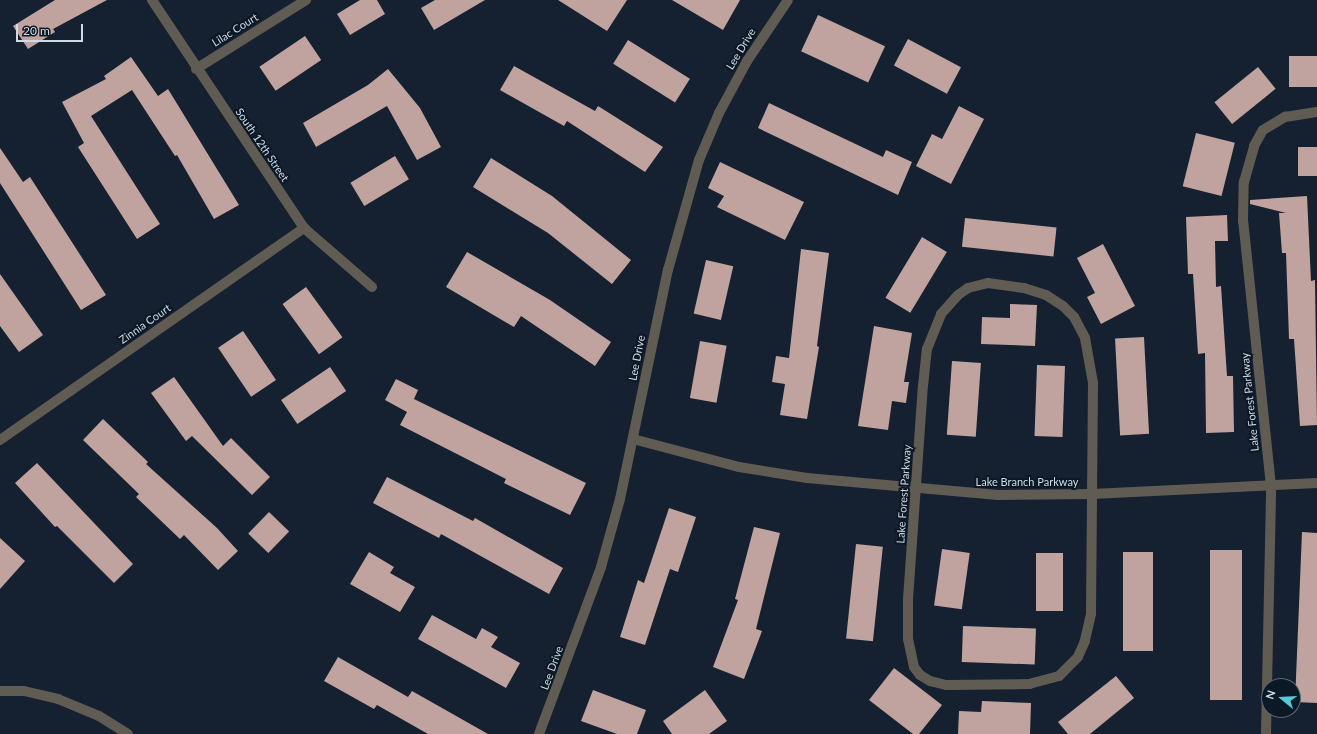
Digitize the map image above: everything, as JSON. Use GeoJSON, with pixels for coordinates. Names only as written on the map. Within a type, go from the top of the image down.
{"type":"FeatureCollection","features":[{"type":"Feature","properties":{"kind":"street","name":"South 12th Street"},"geometry":{"type":"LineString","coordinates":[[152,0],[196,69],[304,228],[372,287]]}},
{"type":"Feature","properties":{"kind":"street","name":"Lilac Court"},"geometry":{"type":"LineString","coordinates":[[196,69],[306,0]]}},
{"type":"Feature","properties":{"kind":"street","name":"Lee Drive"},"geometry":{"type":"LineString","coordinates":[[539,734],[601,567],[633,439],[668,270],[699,160],[719,113],[748,61],[788,0]]}},
{"type":"Feature","properties":{"kind":"street","name":"Lake Forest Parkway"},"geometry":{"type":"LineString","coordinates":[[1266,734],[1271,486],[1243,221],[1244,182],[1254,146],[1263,130],[1285,117],[1317,112]]}},
{"type":"Feature","properties":{"kind":"street","name":"Zinnia Court"},"geometry":{"type":"LineString","coordinates":[[0,440],[304,228]]}},
{"type":"Feature","properties":{"kind":"street","name":"Lake Forest Parkway"},"geometry":{"type":"LineString","coordinates":[[998,283],[1046,295],[1063,306],[1079,324],[1089,354],[1092,383],[1092,494],[1092,614],[1086,641],[1071,666],[1059,676],[1030,684],[946,685],[930,681],[920,675],[914,667],[910,653],[908,599],[917,490],[923,386],[930,338],[941,314],[958,294],[978,285],[998,283]]}},
{"type":"Feature","properties":{"kind":"street","name":"Lake Branch Parkway"},"geometry":{"type":"LineString","coordinates":[[633,439],[738,467],[807,478],[917,490],[998,495],[1092,494],[1317,483]]}},
{"type":"Feature","properties":{"kind":"street"},"geometry":{"type":"LineString","coordinates":[[0,691],[24,691],[58,698],[99,716],[128,734]]}},
{"type":"Feature","properties":{"kind":"building"},"geometry":{"type":"Polygon","coordinates":[[[55,0],[107,0],[53,29],[55,32],[28,49],[13,26],[55,0]]]}},
{"type":"Feature","properties":{"kind":"building"},"geometry":{"type":"Polygon","coordinates":[[[360,0],[377,0],[385,14],[350,35],[337,14],[360,0]]]}},
{"type":"Feature","properties":{"kind":"building"},"geometry":{"type":"Polygon","coordinates":[[[435,0],[485,0],[434,30],[421,8],[435,0]]]}},
{"type":"Feature","properties":{"kind":"building"},"geometry":{"type":"Polygon","coordinates":[[[558,0],[627,0],[607,31],[558,0]]]}},
{"type":"Feature","properties":{"kind":"building"},"geometry":{"type":"Polygon","coordinates":[[[672,0],[740,0],[723,30],[672,0]]]}},
{"type":"Feature","properties":{"kind":"building"},"geometry":{"type":"Polygon","coordinates":[[[818,15],[885,46],[868,83],[801,51],[818,15]]]}},
{"type":"Feature","properties":{"kind":"building"},"geometry":{"type":"Polygon","coordinates":[[[305,36],[321,60],[276,91],[259,67],[305,36]]]}},
{"type":"Feature","properties":{"kind":"building"},"geometry":{"type":"Polygon","coordinates":[[[908,39],[961,67],[947,94],[894,65],[908,39]]]}},
{"type":"Feature","properties":{"kind":"building"},"geometry":{"type":"Polygon","coordinates":[[[628,40],[690,79],[675,102],[613,64],[628,40]]]}},
{"type":"Feature","properties":{"kind":"building"},"geometry":{"type":"Polygon","coordinates":[[[1289,56],[1317,56],[1317,87],[1289,87],[1289,56]]]}},
{"type":"Feature","properties":{"kind":"building"},"geometry":{"type":"Polygon","coordinates":[[[131,57],[158,96],[168,89],[239,205],[214,219],[177,155],[175,156],[132,90],[91,116],[160,224],[137,239],[78,147],[84,143],[62,102],[106,79],[104,76],[131,57]]]}},
{"type":"Feature","properties":{"kind":"building"},"geometry":{"type":"Polygon","coordinates":[[[514,66],[595,111],[598,106],[663,147],[645,172],[567,121],[564,126],[500,90],[514,66]]]}},
{"type":"Feature","properties":{"kind":"building"},"geometry":{"type":"Polygon","coordinates":[[[1258,67],[1276,89],[1232,124],[1214,102],[1258,67]]]}},
{"type":"Feature","properties":{"kind":"building"},"geometry":{"type":"Polygon","coordinates":[[[388,69],[420,108],[441,147],[417,160],[387,106],[316,147],[303,123],[368,85],[388,69]]]}},
{"type":"Feature","properties":{"kind":"building"},"geometry":{"type":"Polygon","coordinates":[[[769,103],[883,157],[886,150],[912,162],[898,195],[758,128],[769,103]]]}},
{"type":"Feature","properties":{"kind":"building"},"geometry":{"type":"Polygon","coordinates":[[[959,106],[984,119],[951,184],[916,166],[932,134],[942,139],[959,106]]]}},
{"type":"Feature","properties":{"kind":"building"},"geometry":{"type":"Polygon","coordinates":[[[1196,133],[1235,143],[1222,196],[1183,186],[1196,133]]]}},
{"type":"Feature","properties":{"kind":"building"},"geometry":{"type":"Polygon","coordinates":[[[1298,147],[1317,147],[1317,176],[1298,176],[1298,147]]]}},
{"type":"Feature","properties":{"kind":"building"},"geometry":{"type":"Polygon","coordinates":[[[0,148],[23,182],[30,177],[106,295],[81,310],[0,183],[0,148]]]}},
{"type":"Feature","properties":{"kind":"building"},"geometry":{"type":"Polygon","coordinates":[[[395,156],[409,179],[364,206],[350,183],[395,156]]]}},
{"type":"Feature","properties":{"kind":"building"},"geometry":{"type":"Polygon","coordinates":[[[491,158],[552,196],[631,260],[612,284],[548,233],[473,187],[491,158]]]}},
{"type":"Feature","properties":{"kind":"building"},"geometry":{"type":"Polygon","coordinates":[[[720,162],[804,202],[785,240],[717,207],[724,196],[708,188],[720,162]]]}},
{"type":"Feature","properties":{"kind":"building"},"geometry":{"type":"Polygon","coordinates":[[[1307,196],[1311,281],[1315,280],[1317,425],[1300,426],[1294,339],[1289,339],[1286,253],[1282,253],[1279,213],[1286,213],[1250,204],[1250,200],[1307,196]]]}},
{"type":"Feature","properties":{"kind":"building"},"geometry":{"type":"Polygon","coordinates":[[[1227,215],[1228,241],[1215,241],[1216,287],[1221,286],[1227,376],[1233,376],[1234,432],[1206,433],[1205,353],[1198,354],[1193,274],[1188,274],[1186,217],[1227,215]]]}},
{"type":"Feature","properties":{"kind":"building"},"geometry":{"type":"Polygon","coordinates":[[[965,218],[1056,228],[1053,256],[962,247],[965,218]]]}},
{"type":"Feature","properties":{"kind":"building"},"geometry":{"type":"Polygon","coordinates":[[[922,237],[947,252],[910,313],[885,298],[922,237]]]}},
{"type":"Feature","properties":{"kind":"building"},"geometry":{"type":"Polygon","coordinates":[[[1103,244],[1135,306],[1101,324],[1087,297],[1095,293],[1077,258],[1103,244]]]}},
{"type":"Feature","properties":{"kind":"building"},"geometry":{"type":"Polygon","coordinates":[[[801,249],[829,253],[817,346],[819,347],[807,419],[780,415],[785,384],[772,382],[776,356],[789,358],[801,249]]]}},
{"type":"Feature","properties":{"kind":"building"},"geometry":{"type":"Polygon","coordinates":[[[467,252],[550,300],[611,342],[595,366],[521,316],[514,327],[446,287],[467,252]]]}},
{"type":"Feature","properties":{"kind":"building"},"geometry":{"type":"Polygon","coordinates":[[[706,260],[733,266],[721,320],[694,314],[706,260]]]}},
{"type":"Feature","properties":{"kind":"building"},"geometry":{"type":"Polygon","coordinates":[[[0,274],[43,335],[19,352],[0,326],[0,274]]]}},
{"type":"Feature","properties":{"kind":"building"},"geometry":{"type":"Polygon","coordinates":[[[306,287],[342,337],[319,354],[283,304],[306,287]]]}},
{"type":"Feature","properties":{"kind":"building"},"geometry":{"type":"Polygon","coordinates":[[[1010,304],[1037,305],[1035,346],[981,344],[982,317],[1010,318],[1010,304]]]}},
{"type":"Feature","properties":{"kind":"building"},"geometry":{"type":"Polygon","coordinates":[[[874,326],[912,333],[904,382],[909,382],[906,403],[892,401],[888,430],[858,426],[874,326]]]}},
{"type":"Feature","properties":{"kind":"building"},"geometry":{"type":"Polygon","coordinates":[[[243,331],[276,380],[251,397],[218,348],[243,331]]]}},
{"type":"Feature","properties":{"kind":"building"},"geometry":{"type":"Polygon","coordinates":[[[1144,337],[1149,434],[1120,435],[1115,339],[1144,337]]]}},
{"type":"Feature","properties":{"kind":"building"},"geometry":{"type":"Polygon","coordinates":[[[700,341],[727,346],[717,403],[690,398],[700,341]]]}},
{"type":"Feature","properties":{"kind":"building"},"geometry":{"type":"Polygon","coordinates":[[[952,361],[981,363],[976,437],[947,435],[952,361]]]}},
{"type":"Feature","properties":{"kind":"building"},"geometry":{"type":"Polygon","coordinates":[[[1037,365],[1065,366],[1063,437],[1035,436],[1037,365]]]}},
{"type":"Feature","properties":{"kind":"building"},"geometry":{"type":"Polygon","coordinates":[[[330,367],[346,391],[297,424],[281,400],[330,367]]]}},
{"type":"Feature","properties":{"kind":"building"},"geometry":{"type":"Polygon","coordinates":[[[174,377],[223,446],[231,438],[270,477],[252,495],[192,436],[186,441],[151,393],[174,377]]]}},
{"type":"Feature","properties":{"kind":"building"},"geometry":{"type":"Polygon","coordinates":[[[396,379],[418,390],[414,399],[586,483],[570,515],[504,483],[506,479],[400,425],[407,412],[385,400],[396,379]]]}},
{"type":"Feature","properties":{"kind":"building"},"geometry":{"type":"Polygon","coordinates":[[[103,419],[148,462],[146,464],[217,528],[238,551],[218,570],[184,535],[180,539],[136,497],[139,494],[83,440],[103,419]]]}},
{"type":"Feature","properties":{"kind":"building"},"geometry":{"type":"Polygon","coordinates":[[[37,463],[133,564],[114,583],[57,526],[55,527],[15,483],[37,463]]]}},
{"type":"Feature","properties":{"kind":"building"},"geometry":{"type":"Polygon","coordinates":[[[387,477],[473,521],[475,518],[563,568],[549,594],[441,534],[439,538],[373,503],[387,477]]]}},
{"type":"Feature","properties":{"kind":"building"},"geometry":{"type":"Polygon","coordinates":[[[669,508],[696,517],[678,572],[670,569],[645,645],[620,637],[638,580],[644,583],[669,508]]]}},
{"type":"Feature","properties":{"kind":"building"},"geometry":{"type":"Polygon","coordinates":[[[269,512],[289,531],[268,553],[248,534],[269,512]]]}},
{"type":"Feature","properties":{"kind":"building"},"geometry":{"type":"Polygon","coordinates":[[[754,527],[780,533],[756,629],[762,631],[744,679],[713,667],[738,600],[735,599],[754,527]]]}},
{"type":"Feature","properties":{"kind":"building"},"geometry":{"type":"Polygon","coordinates":[[[1302,532],[1317,533],[1317,703],[1301,702],[1301,678],[1296,678],[1302,532]]]}},
{"type":"Feature","properties":{"kind":"building"},"geometry":{"type":"Polygon","coordinates":[[[0,538],[25,561],[0,589],[0,538]]]}},
{"type":"Feature","properties":{"kind":"building"},"geometry":{"type":"Polygon","coordinates":[[[856,544],[883,547],[873,641],[846,638],[856,544]]]}},
{"type":"Feature","properties":{"kind":"building"},"geometry":{"type":"Polygon","coordinates":[[[942,549],[970,553],[962,609],[934,605],[942,549]]]}},
{"type":"Feature","properties":{"kind":"building"},"geometry":{"type":"Polygon","coordinates":[[[1210,550],[1242,550],[1242,700],[1210,700],[1210,550]]]}},
{"type":"Feature","properties":{"kind":"building"},"geometry":{"type":"Polygon","coordinates":[[[369,552],[394,567],[390,573],[415,587],[400,612],[350,584],[369,552]]]}},
{"type":"Feature","properties":{"kind":"building"},"geometry":{"type":"Polygon","coordinates":[[[1123,552],[1153,552],[1153,651],[1123,651],[1123,552]]]}},
{"type":"Feature","properties":{"kind":"building"},"geometry":{"type":"Polygon","coordinates":[[[1036,553],[1063,553],[1063,611],[1036,611],[1036,553]]]}},
{"type":"Feature","properties":{"kind":"building"},"geometry":{"type":"Polygon","coordinates":[[[432,615],[476,639],[482,628],[498,637],[491,647],[520,663],[506,688],[418,639],[432,615]]]}},
{"type":"Feature","properties":{"kind":"building"},"geometry":{"type":"Polygon","coordinates":[[[963,626],[1036,629],[1035,665],[962,662],[963,626]]]}},
{"type":"Feature","properties":{"kind":"building"},"geometry":{"type":"Polygon","coordinates":[[[338,657],[408,697],[412,691],[488,734],[428,734],[377,705],[374,709],[324,681],[338,657]]]}},
{"type":"Feature","properties":{"kind":"building"},"geometry":{"type":"Polygon","coordinates":[[[894,668],[942,705],[919,734],[913,734],[869,700],[894,668]]]}},
{"type":"Feature","properties":{"kind":"building"},"geometry":{"type":"Polygon","coordinates":[[[1116,676],[1134,698],[1090,734],[1068,734],[1058,722],[1116,676]]]}},
{"type":"Feature","properties":{"kind":"building"},"geometry":{"type":"Polygon","coordinates":[[[593,690],[646,710],[637,734],[617,734],[581,721],[593,690]]]}},
{"type":"Feature","properties":{"kind":"building"},"geometry":{"type":"Polygon","coordinates":[[[705,690],[727,721],[709,734],[672,734],[663,721],[705,690]]]}},
{"type":"Feature","properties":{"kind":"building"},"geometry":{"type":"Polygon","coordinates":[[[982,701],[1031,703],[1030,734],[958,734],[959,711],[981,712],[982,701]]]}}]}
